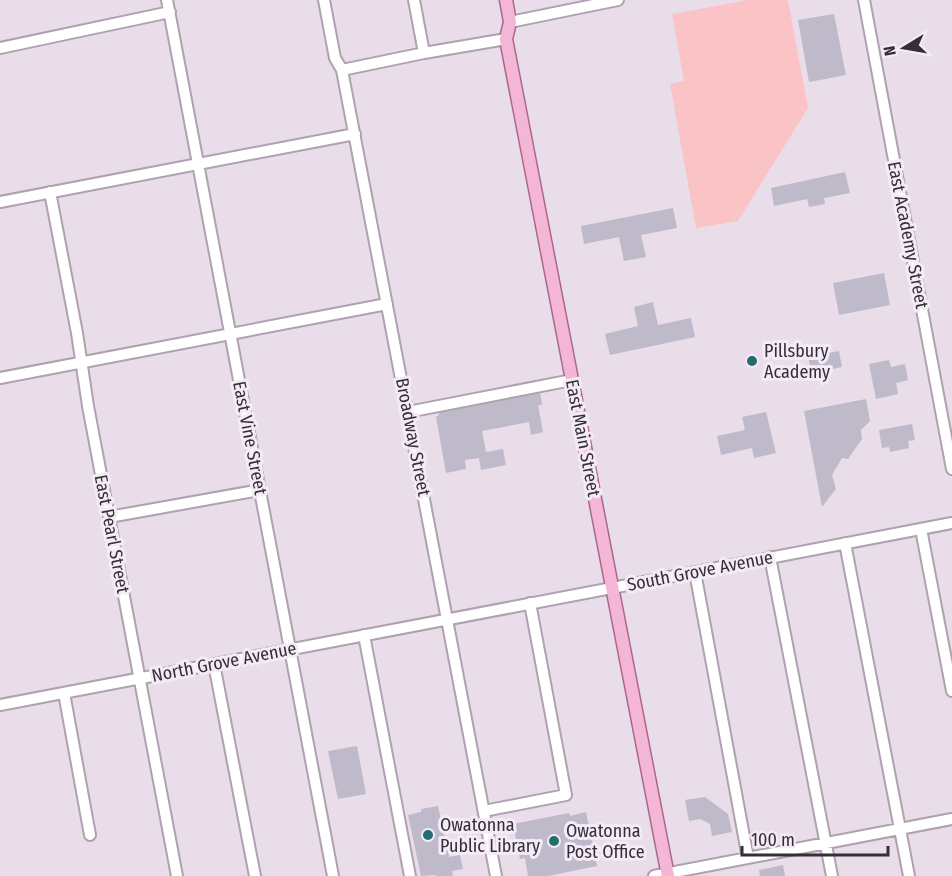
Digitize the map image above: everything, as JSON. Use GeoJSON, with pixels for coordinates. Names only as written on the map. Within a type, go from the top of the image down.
{"type":"FeatureCollection","features":[{"type":"Feature","properties":{"kind":"main road","name":"East Main Street"},"geometry":{"type":"LineString","coordinates":[[506,0],[510,22],[506,39],[612,587],[663,875]]}},
{"type":"Feature","properties":{"kind":"street","name":"East Vine Street"},"geometry":{"type":"LineString","coordinates":[[167,0],[333,876]]}},
{"type":"Feature","properties":{"kind":"street","name":"Broadway Street"},"geometry":{"type":"LineString","coordinates":[[324,0],[335,58],[342,70],[355,134],[496,876]]}},
{"type":"Feature","properties":{"kind":"street"},"geometry":{"type":"LineString","coordinates":[[414,0],[424,53]]}},
{"type":"Feature","properties":{"kind":"street"},"geometry":{"type":"LineString","coordinates":[[510,22],[618,0]]}},
{"type":"Feature","properties":{"kind":"street","name":"East Academy Street"},"geometry":{"type":"LineString","coordinates":[[864,0],[952,469]]}},
{"type":"Feature","properties":{"kind":"street"},"geometry":{"type":"LineString","coordinates":[[0,48],[170,12]]}},
{"type":"Feature","properties":{"kind":"street"},"geometry":{"type":"LineString","coordinates":[[342,70],[506,39]]}},
{"type":"Feature","properties":{"kind":"street"},"geometry":{"type":"LineString","coordinates":[[0,202],[355,134]]}},
{"type":"Feature","properties":{"kind":"street","name":"East Pearl Street"},"geometry":{"type":"LineString","coordinates":[[50,192],[177,876]]}},
{"type":"Feature","properties":{"kind":"street"},"geometry":{"type":"LineString","coordinates":[[0,378],[387,304]]}},
{"type":"Feature","properties":{"kind":"street"},"geometry":{"type":"LineString","coordinates":[[408,412],[572,380]]}},
{"type":"Feature","properties":{"kind":"street"},"geometry":{"type":"LineString","coordinates":[[109,517],[260,490]]}},
{"type":"Feature","properties":{"kind":"street","name":"South Grove Avenue"},"geometry":{"type":"LineString","coordinates":[[447,619],[952,523]]}},
{"type":"Feature","properties":{"kind":"street"},"geometry":{"type":"LineString","coordinates":[[921,529],[952,692]]}},
{"type":"Feature","properties":{"kind":"street"},"geometry":{"type":"LineString","coordinates":[[845,543],[909,876]]}},
{"type":"Feature","properties":{"kind":"street"},"geometry":{"type":"LineString","coordinates":[[770,558],[832,876]]}},
{"type":"Feature","properties":{"kind":"street"},"geometry":{"type":"LineString","coordinates":[[695,572],[748,858]]}},
{"type":"Feature","properties":{"kind":"street"},"geometry":{"type":"LineString","coordinates":[[484,811],[566,795],[530,603]]}},
{"type":"Feature","properties":{"kind":"street","name":"North Grove Avenue"},"geometry":{"type":"LineString","coordinates":[[0,705],[447,619]]}},
{"type":"Feature","properties":{"kind":"street"},"geometry":{"type":"LineString","coordinates":[[364,635],[410,876]]}},
{"type":"Feature","properties":{"kind":"street"},"geometry":{"type":"LineString","coordinates":[[214,664],[255,876]]}},
{"type":"Feature","properties":{"kind":"street"},"geometry":{"type":"LineString","coordinates":[[63,693],[90,835]]}},
{"type":"Feature","properties":{"kind":"street"},"geometry":{"type":"LineString","coordinates":[[663,875],[952,819]]}},
{"type":"Feature","properties":{"kind":"shaded area"},"geometry":{"type":"Polygon","coordinates":[[[748,0],[788,0],[808,108],[738,221],[696,228],[670,84],[684,81],[672,14],[748,0]]]}},
{"type":"Feature","properties":{"kind":"building"},"geometry":{"type":"Polygon","coordinates":[[[834,14],[846,75],[809,82],[798,20],[834,14]]]}},
{"type":"Feature","properties":{"kind":"building"},"geometry":{"type":"Polygon","coordinates":[[[845,172],[850,193],[824,198],[825,204],[809,207],[807,199],[774,206],[771,188],[845,172]]]}},
{"type":"Feature","properties":{"kind":"building"},"geometry":{"type":"Polygon","coordinates":[[[673,208],[677,228],[641,235],[646,257],[624,261],[619,237],[584,244],[581,226],[673,208]]]}},
{"type":"Feature","properties":{"kind":"building"},"geometry":{"type":"Polygon","coordinates":[[[884,273],[890,305],[839,315],[833,283],[884,273]]]}},
{"type":"Feature","properties":{"kind":"building"},"geometry":{"type":"Polygon","coordinates":[[[653,302],[658,325],[691,318],[695,337],[610,355],[605,334],[638,326],[634,307],[653,302]]]}},
{"type":"Feature","properties":{"kind":"building"},"geometry":{"type":"Polygon","coordinates":[[[821,347],[822,354],[839,351],[842,367],[823,371],[824,376],[812,378],[807,350],[821,347]]]}},
{"type":"Feature","properties":{"kind":"building"},"geometry":{"type":"Polygon","coordinates":[[[889,360],[891,367],[905,364],[908,380],[896,383],[898,394],[876,399],[869,364],[889,360]]]}},
{"type":"Feature","properties":{"kind":"building"},"geometry":{"type":"Polygon","coordinates":[[[540,392],[542,405],[538,405],[543,432],[531,435],[529,422],[482,431],[486,452],[503,449],[506,465],[481,470],[479,458],[465,460],[466,469],[446,473],[436,417],[439,415],[438,410],[540,392]]]}},
{"type":"Feature","properties":{"kind":"building"},"geometry":{"type":"Polygon","coordinates":[[[866,399],[870,421],[861,430],[862,439],[848,459],[842,458],[832,475],[836,489],[822,507],[804,411],[866,399]]]}},
{"type":"Feature","properties":{"kind":"building"},"geometry":{"type":"Polygon","coordinates":[[[766,412],[776,453],[754,458],[752,448],[721,455],[717,436],[745,430],[742,417],[766,412]]]}},
{"type":"Feature","properties":{"kind":"building"},"geometry":{"type":"Polygon","coordinates":[[[912,424],[915,440],[908,441],[909,448],[890,452],[889,447],[882,448],[879,430],[912,424]]]}},
{"type":"Feature","properties":{"kind":"building"},"geometry":{"type":"Polygon","coordinates":[[[357,746],[366,794],[338,799],[328,751],[357,746]]]}},
{"type":"Feature","properties":{"kind":"building"},"geometry":{"type":"Polygon","coordinates":[[[705,797],[728,814],[732,832],[712,836],[710,824],[700,819],[689,821],[685,800],[705,797]]]}},
{"type":"Feature","properties":{"kind":"building","name":"Owatonna Public Library"},"geometry":{"type":"Polygon","coordinates":[[[438,806],[449,857],[460,855],[463,869],[452,871],[453,876],[421,876],[408,815],[421,812],[421,809],[438,806]]]}},
{"type":"Feature","properties":{"kind":"building","name":"Owatonna Post Office"},"geometry":{"type":"Polygon","coordinates":[[[586,812],[597,866],[548,876],[528,876],[525,858],[520,859],[513,824],[586,812]]]}},
{"type":"Feature","properties":{"kind":"building"},"geometry":{"type":"Polygon","coordinates":[[[783,865],[785,876],[760,876],[759,870],[783,865]]]}},
{"type":"Feature","properties":{"kind":"place","name":"Pillsbury Academy"},"geometry":{"type":"Point","coordinates":[752,361]}},
{"type":"Feature","properties":{"kind":"place","name":"Owatonna Public Library"},"geometry":{"type":"Point","coordinates":[428,835]}},
{"type":"Feature","properties":{"kind":"place","name":"Owatonna Post Office"},"geometry":{"type":"Point","coordinates":[554,841]}}]}
